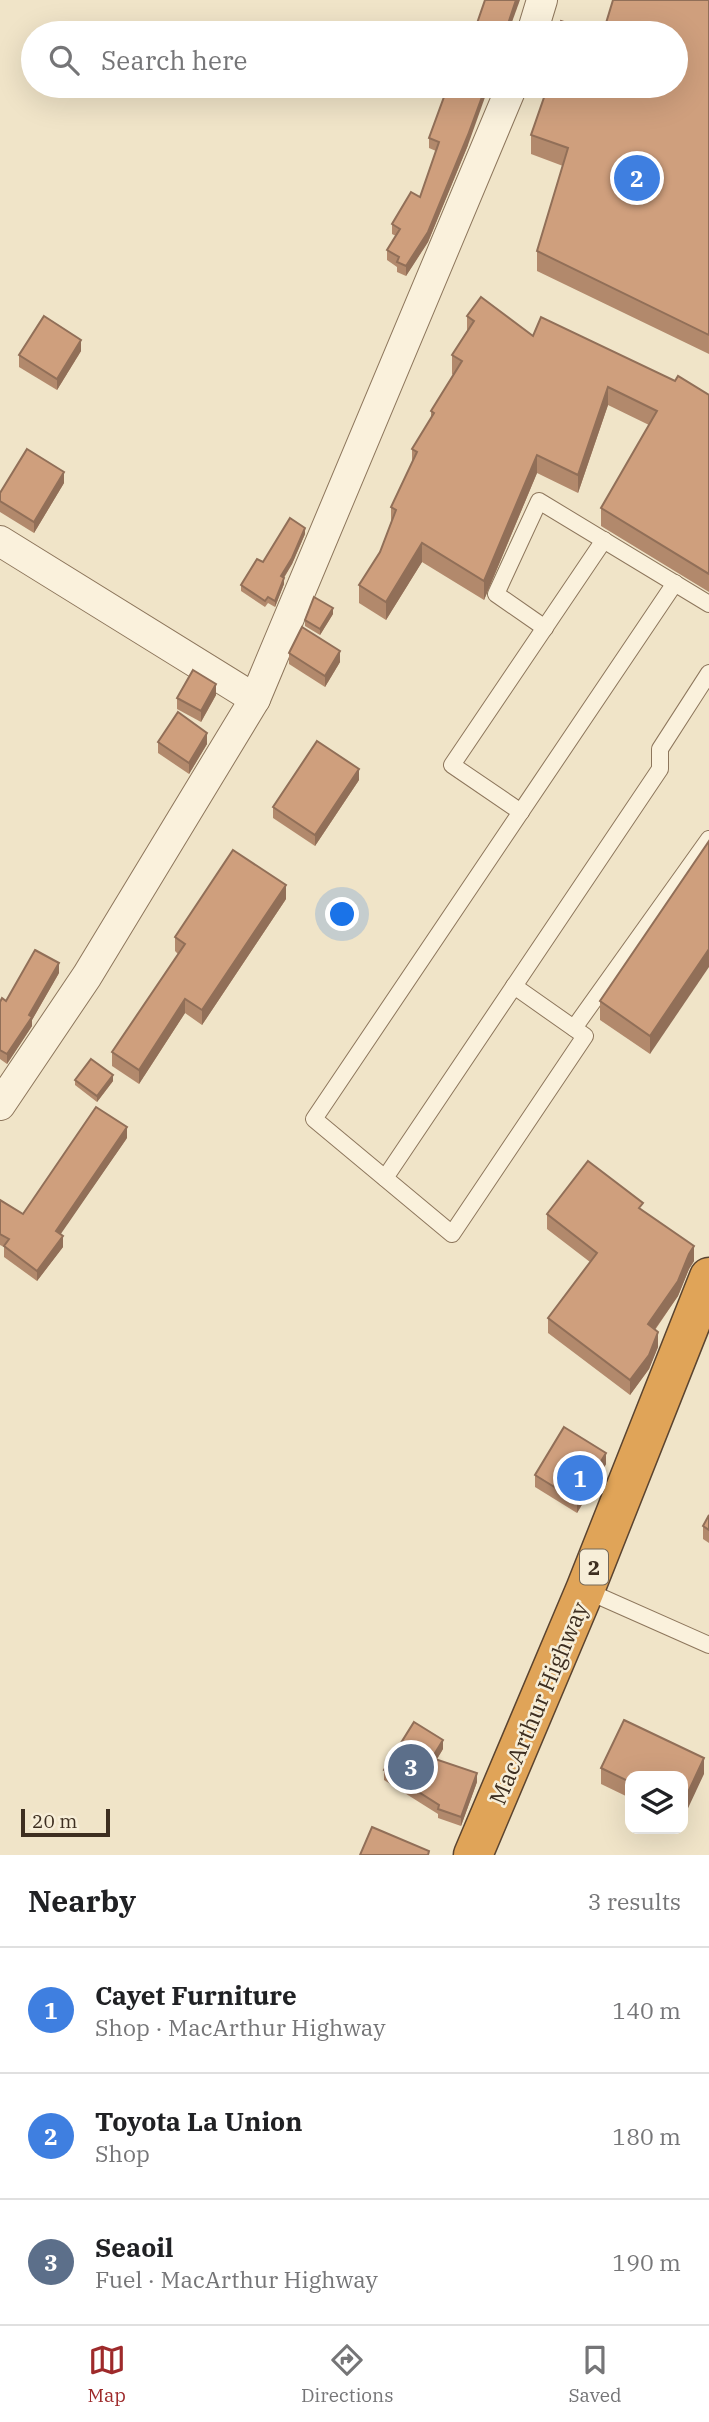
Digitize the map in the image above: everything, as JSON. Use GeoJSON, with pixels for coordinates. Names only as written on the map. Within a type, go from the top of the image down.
{"type":"FeatureCollection","features":[{"type":"Feature","properties":{"kind":"highway","name":"MacArthur Highway"},"geometry":{"type":"LineString","coordinates":[[473,1855],[585,1590],[709,1277]]}},
{"type":"Feature","properties":{"kind":"street"},"geometry":{"type":"LineString","coordinates":[[536,21],[542,0]]}},
{"type":"Feature","properties":{"kind":"street"},"geometry":{"type":"LineString","coordinates":[[0,1105],[87,976],[255,699],[507,98]]}},
{"type":"Feature","properties":{"kind":"street"},"geometry":{"type":"LineString","coordinates":[[0,541],[255,699]]}},
{"type":"Feature","properties":{"kind":"lane"},"geometry":{"type":"LineString","coordinates":[[545,628],[496,594],[539,501],[709,604]]}},
{"type":"Feature","properties":{"kind":"lane"},"geometry":{"type":"LineString","coordinates":[[522,812],[452,765],[604,540]]}},
{"type":"Feature","properties":{"kind":"lane"},"geometry":{"type":"LineString","coordinates":[[513,986],[585,1036],[453,1234],[314,1119],[674,583]]}},
{"type":"Feature","properties":{"kind":"lane"},"geometry":{"type":"LineString","coordinates":[[385,1178],[660,769],[660,750],[709,673]]}},
{"type":"Feature","properties":{"kind":"lane"},"geometry":{"type":"LineString","coordinates":[[574,1028],[709,839]]}},
{"type":"Feature","properties":{"kind":"lane"},"geometry":{"type":"LineString","coordinates":[[585,1590],[709,1646]]}},
{"type":"Feature","properties":{"kind":"building"},"geometry":{"type":"Polygon","coordinates":[[[485,0],[516,0],[509,21],[478,21],[485,0]]]}},
{"type":"Feature","properties":{"kind":"building"},"geometry":{"type":"Polygon","coordinates":[[[613,0],[709,0],[709,335],[537,251],[568,148],[531,135],[544,98],[688,98],[688,21],[607,21],[613,0]]]}},
{"type":"Feature","properties":{"kind":"building"},"geometry":{"type":"Polygon","coordinates":[[[444,98],[482,98],[428,232],[406,266],[397,262],[399,257],[387,250],[400,229],[392,224],[411,192],[420,197],[439,142],[429,138],[444,98]]]}},
{"type":"Feature","properties":{"kind":"building"},"geometry":{"type":"Polygon","coordinates":[[[481,297],[533,336],[541,317],[675,381],[678,376],[709,395],[709,574],[601,508],[657,411],[608,387],[578,475],[537,455],[484,581],[422,543],[386,602],[359,585],[380,552],[396,510],[391,507],[417,452],[412,449],[434,413],[431,411],[462,361],[452,355],[474,321],[467,316],[481,297]]]}},
{"type":"Feature","properties":{"kind":"building"},"geometry":{"type":"Polygon","coordinates":[[[44,316],[81,340],[57,379],[19,355],[44,316]]]}},
{"type":"Feature","properties":{"kind":"building"},"geometry":{"type":"Polygon","coordinates":[[[27,449],[64,472],[34,522],[0,501],[0,493],[27,449]]]}},
{"type":"Feature","properties":{"kind":"building"},"geometry":{"type":"Polygon","coordinates":[[[290,518],[305,528],[281,576],[284,578],[275,601],[268,597],[265,601],[241,585],[257,559],[263,562],[290,518]]]}},
{"type":"Feature","properties":{"kind":"building"},"geometry":{"type":"Polygon","coordinates":[[[314,597],[333,608],[320,629],[305,620],[314,597]]]}},
{"type":"Feature","properties":{"kind":"building"},"geometry":{"type":"Polygon","coordinates":[[[302,627],[340,651],[325,676],[289,653],[302,627]]]}},
{"type":"Feature","properties":{"kind":"building"},"geometry":{"type":"Polygon","coordinates":[[[193,670],[216,684],[201,711],[177,698],[193,670]]]}},
{"type":"Feature","properties":{"kind":"building"},"geometry":{"type":"Polygon","coordinates":[[[178,712],[207,733],[189,763],[158,742],[178,712]]]}},
{"type":"Feature","properties":{"kind":"building"},"geometry":{"type":"Polygon","coordinates":[[[317,741],[359,769],[315,835],[273,807],[317,741]]]}},
{"type":"Feature","properties":{"kind":"building"},"geometry":{"type":"Polygon","coordinates":[[[709,841],[709,949],[650,1036],[600,1001],[709,841]]]}},
{"type":"Feature","properties":{"kind":"building"},"geometry":{"type":"Polygon","coordinates":[[[233,850],[286,885],[202,1010],[185,999],[139,1070],[112,1052],[185,944],[175,937],[233,850]]]}},
{"type":"Feature","properties":{"kind":"building"},"geometry":{"type":"Polygon","coordinates":[[[35,950],[59,963],[29,1015],[32,1017],[7,1054],[0,1050],[0,1002],[2,998],[6,1001],[35,950]]]}},
{"type":"Feature","properties":{"kind":"building"},"geometry":{"type":"Polygon","coordinates":[[[91,1059],[113,1075],[97,1096],[75,1080],[91,1059]]]}},
{"type":"Feature","properties":{"kind":"building"},"geometry":{"type":"Polygon","coordinates":[[[96,1107],[127,1127],[56,1231],[63,1236],[37,1271],[4,1246],[9,1239],[0,1234],[0,1200],[23,1214],[96,1107]]]}},
{"type":"Feature","properties":{"kind":"building"},"geometry":{"type":"Polygon","coordinates":[[[588,1161],[643,1203],[639,1208],[694,1246],[678,1281],[648,1324],[658,1332],[649,1355],[630,1380],[548,1318],[597,1253],[547,1214],[588,1161]]]}},
{"type":"Feature","properties":{"kind":"building"},"geometry":{"type":"Polygon","coordinates":[[[564,1427],[606,1453],[577,1501],[535,1475],[564,1427]]]}},
{"type":"Feature","properties":{"kind":"building"},"geometry":{"type":"Polygon","coordinates":[[[709,1515],[709,1530],[703,1526],[709,1515]]]}},
{"type":"Feature","properties":{"kind":"building"},"geometry":{"type":"Polygon","coordinates":[[[624,1720],[704,1758],[688,1792],[688,1771],[625,1771],[625,1780],[601,1768],[624,1720]]]}},
{"type":"Feature","properties":{"kind":"building"},"geometry":{"type":"Polygon","coordinates":[[[414,1722],[443,1740],[432,1758],[477,1773],[461,1817],[438,1809],[439,1805],[384,1770],[414,1722]]]}},
{"type":"Feature","properties":{"kind":"building"},"geometry":{"type":"Polygon","coordinates":[[[372,1827],[429,1851],[428,1855],[360,1855],[372,1827]]]}},
{"type":"Feature","properties":{"kind":"place","name":"Toyota La Union"},"geometry":{"type":"Point","coordinates":[637,178]}},
{"type":"Feature","properties":{"kind":"place","name":"Cayet Furniture"},"geometry":{"type":"Point","coordinates":[580,1478]}},
{"type":"Feature","properties":{"kind":"place","name":"Seaoil"},"geometry":{"type":"Point","coordinates":[411,1767]}}]}
